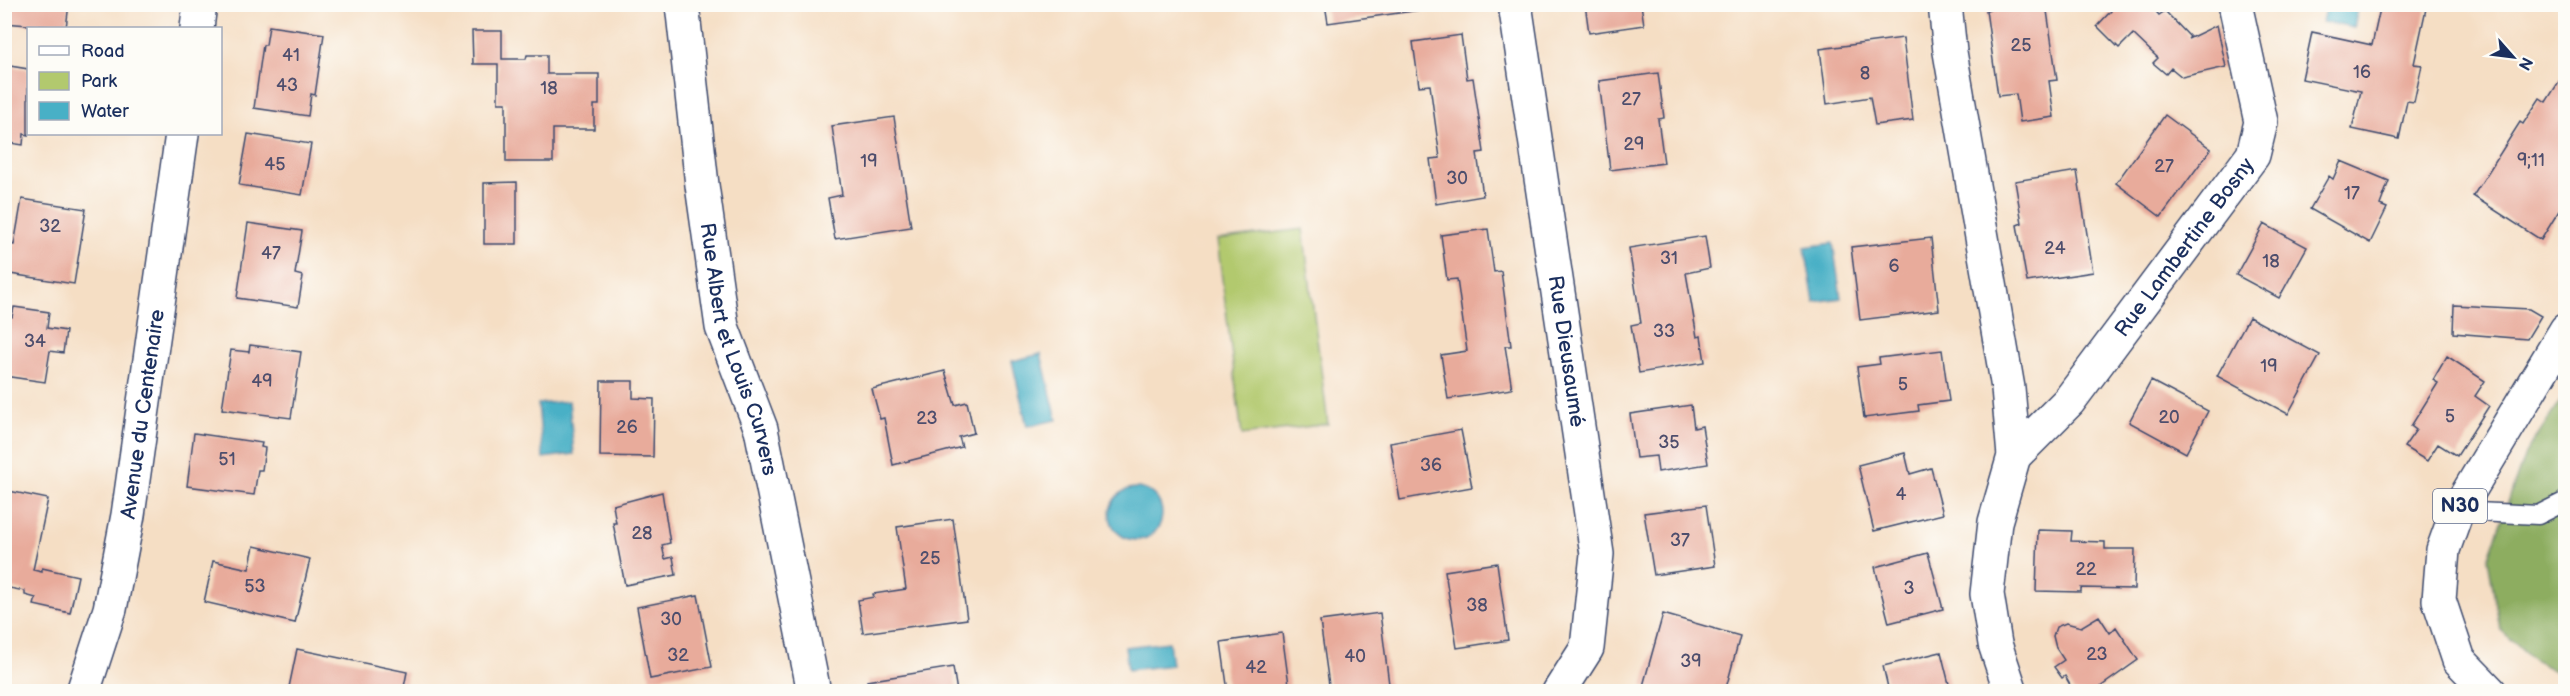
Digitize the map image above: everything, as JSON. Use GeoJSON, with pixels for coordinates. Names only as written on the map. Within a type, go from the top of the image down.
{"type":"FeatureCollection","features":[{"type":"Feature","properties":{"kind":"street"},"geometry":{"type":"LineString","coordinates":[[197,27],[200,4]]}},
{"type":"Feature","properties":{"kind":"street","name":"Rue Albert et Louis Curvers"},"geometry":{"type":"LineString","coordinates":[[682,4],[702,185],[722,327],[761,429],[814,692]]}},
{"type":"Feature","properties":{"kind":"street","name":"Rue Dieusaumé"},"geometry":{"type":"LineString","coordinates":[[1515,4],[1597,554],[1587,648],[1559,692]]}},
{"type":"Feature","properties":{"kind":"street","name":"Rue Lambertine Bosny"},"geometry":{"type":"LineString","coordinates":[[1945,4],[1950,52],[2008,388],[2014,456],[1995,522],[1987,594],[1995,644],[2011,692]]}},
{"type":"Feature","properties":{"kind":"street","name":"Rue Lambertine Bosny"},"geometry":{"type":"LineString","coordinates":[[2014,456],[2069,401],[2253,155],[2260,123],[2235,4]]}},
{"type":"Feature","properties":{"kind":"street","name":"Avenue du Centenaire"},"geometry":{"type":"LineString","coordinates":[[83,692],[110,609],[128,515],[182,135]]}},
{"type":"Feature","properties":{"kind":"street","name":"N30"},"geometry":{"type":"LineString","coordinates":[[2490,692],[2459,660],[2439,600],[2444,550],[2457,511],[2565,330]]}},
{"type":"Feature","properties":{"kind":"lane"},"geometry":{"type":"LineString","coordinates":[[2457,511],[2538,515],[2565,501]]}},
{"type":"Feature","properties":{"kind":"green space"},"geometry":{"type":"Polygon","coordinates":[[[1303,229],[1328,424],[1242,435],[1217,240],[1303,229]]]}},
{"type":"Feature","properties":{"kind":"green space"},"geometry":{"type":"Polygon","coordinates":[[[2565,394],[2565,676],[2535,661],[2500,629],[2488,559],[2525,454],[2565,394]]]}},
{"type":"Feature","properties":{"kind":"water"},"geometry":{"type":"Polygon","coordinates":[[[2326,5],[2358,5],[2354,28],[2322,22],[2326,5]]]}},
{"type":"Feature","properties":{"kind":"water"},"geometry":{"type":"Polygon","coordinates":[[[1833,243],[1841,298],[1814,302],[1805,247],[1833,243]]]}},
{"type":"Feature","properties":{"kind":"water"},"geometry":{"type":"Polygon","coordinates":[[[1041,354],[1057,420],[1027,426],[1012,361],[1041,354]]]}},
{"type":"Feature","properties":{"kind":"water"},"geometry":{"type":"Polygon","coordinates":[[[569,401],[574,454],[543,458],[538,404],[569,401]]]}},
{"type":"Feature","properties":{"kind":"water"},"geometry":{"type":"Polygon","coordinates":[[[1136,488],[1150,492],[1158,500],[1162,514],[1158,528],[1150,536],[1136,540],[1122,536],[1114,528],[1110,514],[1114,500],[1122,492],[1136,488]]]}},
{"type":"Feature","properties":{"kind":"water"},"geometry":{"type":"Polygon","coordinates":[[[1169,642],[1172,665],[1128,670],[1125,647],[1169,642]]]}},
{"type":"Feature","properties":{"kind":"building"},"geometry":{"type":"Polygon","coordinates":[[[4,4],[69,4],[66,27],[4,23],[4,4]]]}},
{"type":"Feature","properties":{"kind":"building"},"geometry":{"type":"Polygon","coordinates":[[[296,4],[314,4],[313,8],[296,4]]]}},
{"type":"Feature","properties":{"kind":"building"},"geometry":{"type":"Polygon","coordinates":[[[1325,4],[1427,4],[1427,9],[1328,23],[1325,4]]]}},
{"type":"Feature","properties":{"kind":"building"},"geometry":{"type":"Polygon","coordinates":[[[1585,4],[1641,4],[1644,25],[1589,33],[1585,4]]]}},
{"type":"Feature","properties":{"kind":"building"},"geometry":{"type":"Polygon","coordinates":[[[2020,4],[2046,4],[2057,80],[2049,81],[2054,117],[2020,122],[2016,94],[1998,96],[1986,10],[2020,4]]]}},
{"type":"Feature","properties":{"kind":"building"},"geometry":{"type":"Polygon","coordinates":[[[2104,4],[2149,4],[2159,15],[2165,11],[2190,37],[2188,39],[2217,25],[2226,67],[2182,77],[2171,68],[2166,74],[2153,63],[2158,58],[2133,34],[2119,48],[2097,26],[2111,11],[2104,4]]]}},
{"type":"Feature","properties":{"kind":"building"},"geometry":{"type":"Polygon","coordinates":[[[2381,4],[2427,4],[2414,64],[2422,65],[2414,102],[2407,101],[2399,139],[2352,129],[2361,91],[2302,79],[2312,32],[2372,45],[2381,4]]]}},
{"type":"Feature","properties":{"kind":"building"},"geometry":{"type":"Polygon","coordinates":[[[269,26],[324,34],[315,95],[311,94],[308,116],[254,108],[263,45],[266,45],[269,26]]]}},
{"type":"Feature","properties":{"kind":"building"},"geometry":{"type":"Polygon","coordinates":[[[472,31],[502,31],[502,59],[526,59],[527,55],[547,55],[547,74],[599,74],[599,105],[594,105],[594,129],[553,129],[553,162],[506,162],[506,103],[498,103],[498,64],[473,64],[472,31]]]}},
{"type":"Feature","properties":{"kind":"building"},"geometry":{"type":"Polygon","coordinates":[[[1461,35],[1467,79],[1473,78],[1484,152],[1477,153],[1483,196],[1436,204],[1430,159],[1440,158],[1430,85],[1419,86],[1413,42],[1461,35]]]}},
{"type":"Feature","properties":{"kind":"building"},"geometry":{"type":"Polygon","coordinates":[[[1903,38],[1913,120],[1875,125],[1870,97],[1827,104],[1820,49],[1903,38]]]}},
{"type":"Feature","properties":{"kind":"building"},"geometry":{"type":"Polygon","coordinates":[[[4,65],[27,69],[27,135],[24,134],[23,145],[4,142],[4,65]]]}},
{"type":"Feature","properties":{"kind":"building"},"geometry":{"type":"Polygon","coordinates":[[[2565,72],[2565,201],[2541,240],[2473,196],[2520,122],[2523,124],[2540,98],[2546,102],[2565,72]]]}},
{"type":"Feature","properties":{"kind":"building"},"geometry":{"type":"Polygon","coordinates":[[[1658,73],[1664,118],[1658,119],[1664,163],[1610,170],[1599,81],[1658,73]]]}},
{"type":"Feature","properties":{"kind":"building"},"geometry":{"type":"Polygon","coordinates":[[[2165,115],[2211,149],[2161,217],[2116,183],[2165,115]]]}},
{"type":"Feature","properties":{"kind":"building"},"geometry":{"type":"Polygon","coordinates":[[[894,117],[911,227],[835,239],[828,198],[842,195],[832,126],[894,117]]]}},
{"type":"Feature","properties":{"kind":"building"},"geometry":{"type":"Polygon","coordinates":[[[248,134],[311,144],[302,195],[239,185],[248,134]]]}},
{"type":"Feature","properties":{"kind":"building"},"geometry":{"type":"Polygon","coordinates":[[[2341,161],[2389,181],[2380,205],[2387,208],[2370,243],[2310,209],[2329,176],[2333,179],[2341,161]]]}},
{"type":"Feature","properties":{"kind":"building"},"geometry":{"type":"Polygon","coordinates":[[[2077,171],[2093,272],[2027,282],[2017,225],[2022,223],[2015,181],[2077,171]]]}},
{"type":"Feature","properties":{"kind":"building"},"geometry":{"type":"Polygon","coordinates":[[[517,182],[517,244],[484,244],[484,183],[517,182]]]}},
{"type":"Feature","properties":{"kind":"building"},"geometry":{"type":"Polygon","coordinates":[[[22,199],[86,209],[74,284],[4,273],[4,244],[14,245],[22,199]]]}},
{"type":"Feature","properties":{"kind":"building"},"geometry":{"type":"Polygon","coordinates":[[[248,223],[302,231],[295,274],[303,276],[298,307],[237,298],[248,223]]]}},
{"type":"Feature","properties":{"kind":"building"},"geometry":{"type":"Polygon","coordinates":[[[2264,224],[2307,247],[2279,298],[2236,275],[2264,224]]]}},
{"type":"Feature","properties":{"kind":"building"},"geometry":{"type":"Polygon","coordinates":[[[1488,229],[1494,272],[1501,271],[1511,346],[1505,346],[1512,389],[1448,399],[1441,355],[1467,351],[1457,279],[1447,280],[1441,235],[1488,229]]]}},
{"type":"Feature","properties":{"kind":"building"},"geometry":{"type":"Polygon","coordinates":[[[1705,236],[1710,268],[1686,273],[1697,337],[1701,336],[1705,362],[1639,373],[1631,325],[1641,323],[1629,248],[1705,236]]]}},
{"type":"Feature","properties":{"kind":"building"},"geometry":{"type":"Polygon","coordinates":[[[1931,238],[1939,310],[1860,320],[1851,247],[1931,238]]]}},
{"type":"Feature","properties":{"kind":"building"},"geometry":{"type":"Polygon","coordinates":[[[2454,305],[2529,309],[2541,316],[2527,339],[2453,333],[2454,305]]]}},
{"type":"Feature","properties":{"kind":"building"},"geometry":{"type":"Polygon","coordinates":[[[14,307],[49,312],[47,328],[66,331],[63,353],[50,351],[45,382],[4,376],[4,316],[12,317],[14,307]]]}},
{"type":"Feature","properties":{"kind":"building"},"geometry":{"type":"Polygon","coordinates":[[[2249,317],[2320,355],[2288,414],[2217,376],[2249,317]]]}},
{"type":"Feature","properties":{"kind":"building"},"geometry":{"type":"Polygon","coordinates":[[[250,345],[301,352],[291,418],[222,409],[231,350],[249,352],[250,345]]]}},
{"type":"Feature","properties":{"kind":"building"},"geometry":{"type":"Polygon","coordinates":[[[1942,350],[1949,401],[1918,405],[1919,411],[1864,418],[1857,367],[1880,364],[1879,358],[1942,350]]]}},
{"type":"Feature","properties":{"kind":"building"},"geometry":{"type":"Polygon","coordinates":[[[2447,356],[2485,381],[2475,396],[2489,406],[2457,456],[2438,444],[2427,461],[2404,447],[2416,430],[2411,426],[2438,383],[2433,380],[2447,356]]]}},
{"type":"Feature","properties":{"kind":"building"},"geometry":{"type":"Polygon","coordinates":[[[945,371],[955,405],[967,402],[974,433],[959,437],[962,447],[893,465],[884,418],[880,419],[872,389],[945,371]]]}},
{"type":"Feature","properties":{"kind":"building"},"geometry":{"type":"Polygon","coordinates":[[[601,381],[633,381],[633,398],[654,399],[653,457],[600,456],[601,381]]]}},
{"type":"Feature","properties":{"kind":"building"},"geometry":{"type":"Polygon","coordinates":[[[2151,381],[2208,411],[2186,453],[2129,422],[2151,381]]]}},
{"type":"Feature","properties":{"kind":"building"},"geometry":{"type":"Polygon","coordinates":[[[1691,405],[1694,428],[1702,426],[1708,464],[1658,472],[1656,456],[1636,458],[1630,414],[1691,405]]]}},
{"type":"Feature","properties":{"kind":"building"},"geometry":{"type":"Polygon","coordinates":[[[1461,430],[1472,487],[1400,500],[1390,443],[1461,430]]]}},
{"type":"Feature","properties":{"kind":"building"},"geometry":{"type":"Polygon","coordinates":[[[194,433],[262,443],[261,447],[265,448],[262,470],[258,470],[254,495],[187,486],[194,433]]]}},
{"type":"Feature","properties":{"kind":"building"},"geometry":{"type":"Polygon","coordinates":[[[1905,453],[1910,474],[1931,468],[1943,514],[1874,531],[1858,465],[1905,453]]]}},
{"type":"Feature","properties":{"kind":"building"},"geometry":{"type":"Polygon","coordinates":[[[4,490],[48,499],[33,570],[42,572],[42,568],[78,576],[70,613],[34,605],[36,598],[25,595],[25,591],[4,587],[4,490]]]}},
{"type":"Feature","properties":{"kind":"building"},"geometry":{"type":"Polygon","coordinates":[[[662,492],[670,543],[662,545],[665,559],[673,557],[676,575],[625,585],[613,523],[616,523],[613,505],[662,492]]]}},
{"type":"Feature","properties":{"kind":"building"},"geometry":{"type":"Polygon","coordinates":[[[1706,505],[1715,566],[1654,575],[1644,513],[1706,505]]]}},
{"type":"Feature","properties":{"kind":"building"},"geometry":{"type":"Polygon","coordinates":[[[953,519],[967,619],[863,633],[858,600],[874,597],[873,594],[906,589],[897,527],[953,519]]]}},
{"type":"Feature","properties":{"kind":"building"},"geometry":{"type":"Polygon","coordinates":[[[2038,530],[2072,531],[2071,541],[2105,542],[2105,549],[2135,549],[2134,589],[2081,588],[2081,592],[2036,591],[2038,530]]]}},
{"type":"Feature","properties":{"kind":"building"},"geometry":{"type":"Polygon","coordinates":[[[254,546],[310,559],[295,623],[204,602],[213,561],[249,569],[254,546]]]}},
{"type":"Feature","properties":{"kind":"building"},"geometry":{"type":"Polygon","coordinates":[[[1928,553],[1943,609],[1889,623],[1875,567],[1928,553]]]}},
{"type":"Feature","properties":{"kind":"building"},"geometry":{"type":"Polygon","coordinates":[[[1497,563],[1508,640],[1457,648],[1445,571],[1497,563]]]}},
{"type":"Feature","properties":{"kind":"building"},"geometry":{"type":"Polygon","coordinates":[[[698,595],[712,667],[650,679],[637,607],[698,595]]]}},
{"type":"Feature","properties":{"kind":"building"},"geometry":{"type":"Polygon","coordinates":[[[1380,613],[1390,692],[1330,692],[1320,621],[1380,613]]]}},
{"type":"Feature","properties":{"kind":"building"},"geometry":{"type":"Polygon","coordinates":[[[1663,614],[1740,636],[1725,692],[1663,692],[1643,686],[1663,614]]]}},
{"type":"Feature","properties":{"kind":"building"},"geometry":{"type":"Polygon","coordinates":[[[2099,616],[2110,633],[2116,627],[2138,660],[2093,692],[2074,692],[2065,676],[2062,678],[2054,667],[2064,660],[2056,648],[2053,636],[2056,627],[2066,623],[2081,627],[2099,616]]]}},
{"type":"Feature","properties":{"kind":"building"},"geometry":{"type":"Polygon","coordinates":[[[1282,633],[1290,692],[1228,692],[1221,642],[1282,633]]]}},
{"type":"Feature","properties":{"kind":"building"},"geometry":{"type":"Polygon","coordinates":[[[297,649],[407,672],[403,692],[288,692],[297,649]]]}},
{"type":"Feature","properties":{"kind":"building"},"geometry":{"type":"Polygon","coordinates":[[[1941,652],[1951,692],[1889,692],[1883,666],[1941,652]]]}},
{"type":"Feature","properties":{"kind":"building"},"geometry":{"type":"Polygon","coordinates":[[[953,667],[957,692],[868,692],[867,681],[953,667]]]}},
{"type":"Feature","properties":{"kind":"building"},"geometry":{"type":"Polygon","coordinates":[[[1189,687],[1189,692],[1168,692],[1168,690],[1189,687]]]}}]}
